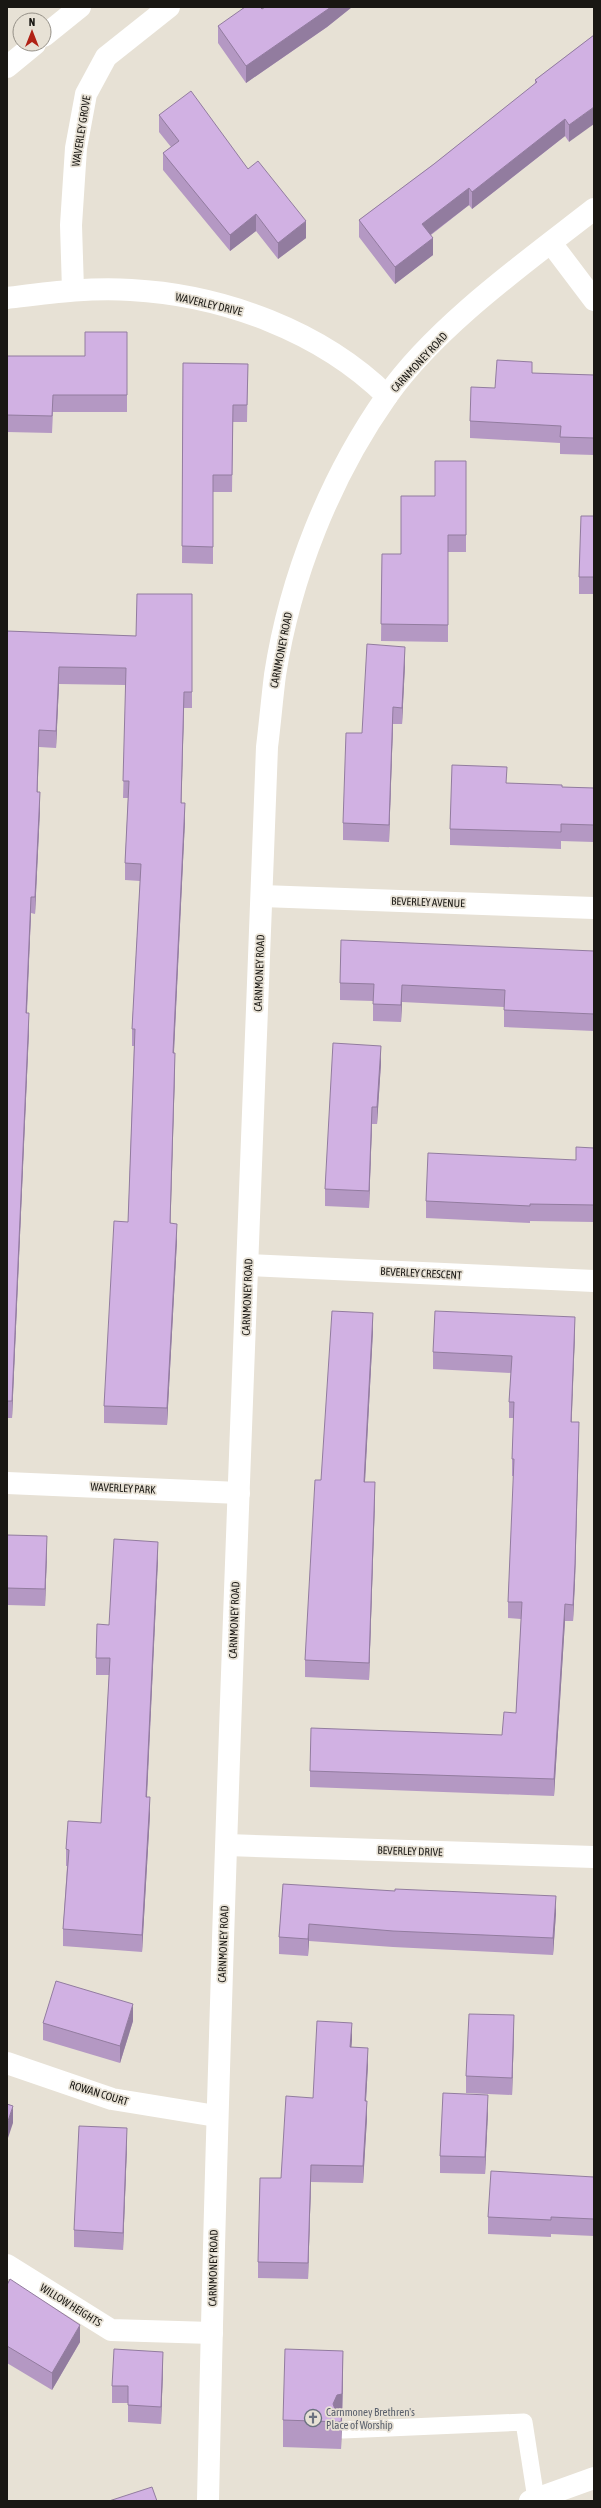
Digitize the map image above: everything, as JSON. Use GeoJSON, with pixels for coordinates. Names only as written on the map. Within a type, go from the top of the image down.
{"type":"FeatureCollection","features":[{"type":"Feature","properties":{"kind":"street"},"geometry":{"type":"LineString","coordinates":[[52,30],[80,7]]}},
{"type":"Feature","properties":{"kind":"street","name":"WAVERLEY GROVE"},"geometry":{"type":"LineString","coordinates":[[73,290],[71,225],[76,148],[86,94],[106,57],[169,7]]}},
{"type":"Feature","properties":{"kind":"street"},"geometry":{"type":"LineString","coordinates":[[7,66],[25,52]]}},
{"type":"Feature","properties":{"kind":"street","name":"CARNMONEY ROAD"},"geometry":{"type":"LineString","coordinates":[[208,2501],[216,2116],[239,1494],[267,747],[276,674],[290,605],[314,532],[346,464],[387,396],[427,350],[478,301],[594,209]]}},
{"type":"Feature","properties":{"kind":"street"},"geometry":{"type":"LineString","coordinates":[[550,243],[594,300]]}},
{"type":"Feature","properties":{"kind":"street","name":"WAVERLEY DRIVE"},"geometry":{"type":"LineString","coordinates":[[7,298],[73,290],[131,290],[187,297],[255,315],[318,345],[373,382],[387,396]]}},
{"type":"Feature","properties":{"kind":"street","name":"BEVERLEY AVENUE"},"geometry":{"type":"LineString","coordinates":[[262,896],[594,908]]}},
{"type":"Feature","properties":{"kind":"street","name":"BEVERLEY CRESCENT"},"geometry":{"type":"LineString","coordinates":[[248,1265],[594,1281]]}},
{"type":"Feature","properties":{"kind":"street","name":"WAVERLEY PARK"},"geometry":{"type":"LineString","coordinates":[[7,1483],[239,1494]]}},
{"type":"Feature","properties":{"kind":"street","name":"BEVERLEY DRIVE"},"geometry":{"type":"LineString","coordinates":[[227,1845],[594,1856]]}},
{"type":"Feature","properties":{"kind":"street","name":"ROWAN COURT"},"geometry":{"type":"LineString","coordinates":[[7,2063],[112,2099],[216,2116]]}},
{"type":"Feature","properties":{"kind":"street","name":"WILLOW HEIGHTS"},"geometry":{"type":"LineString","coordinates":[[7,2265],[111,2330],[212,2333]]}},
{"type":"Feature","properties":{"kind":"street"},"geometry":{"type":"LineString","coordinates":[[533,2500],[594,2478]]}},
{"type":"Feature","properties":{"kind":"lane"},"geometry":{"type":"LineString","coordinates":[[343,2430],[524,2422],[533,2500]]}},
{"type":"Feature","properties":{"kind":"building"},"geometry":{"type":"Polygon","coordinates":[[[245,7],[260,7],[262,9],[265,7],[331,7],[246,66],[218,26],[245,7]]]}},
{"type":"Feature","properties":{"kind":"building"},"geometry":{"type":"Polygon","coordinates":[[[594,35],[594,107],[569,125],[565,119],[472,192],[469,188],[422,224],[433,238],[395,267],[359,220],[434,164],[537,82],[535,80],[594,35]]]}},
{"type":"Feature","properties":{"kind":"building"},"geometry":{"type":"Polygon","coordinates":[[[191,91],[248,169],[258,161],[306,221],[278,243],[256,214],[230,235],[163,153],[179,141],[159,115],[191,91]]]}},
{"type":"Feature","properties":{"kind":"building"},"geometry":{"type":"Polygon","coordinates":[[[85,332],[127,332],[127,395],[53,395],[52,416],[7,415],[7,356],[85,356],[85,332]]]}},
{"type":"Feature","properties":{"kind":"building"},"geometry":{"type":"Polygon","coordinates":[[[497,360],[532,362],[532,373],[594,375],[594,438],[560,437],[561,426],[470,421],[471,387],[495,388],[497,360]]]}},
{"type":"Feature","properties":{"kind":"building"},"geometry":{"type":"Polygon","coordinates":[[[183,363],[248,364],[247,405],[233,405],[232,475],[213,475],[213,547],[182,546],[183,363]]]}},
{"type":"Feature","properties":{"kind":"building"},"geometry":{"type":"Polygon","coordinates":[[[435,461],[466,461],[466,535],[448,535],[448,625],[381,624],[382,554],[401,554],[401,496],[435,496],[435,461]]]}},
{"type":"Feature","properties":{"kind":"building"},"geometry":{"type":"Polygon","coordinates":[[[581,516],[594,516],[594,577],[579,577],[581,516]]]}},
{"type":"Feature","properties":{"kind":"building"},"geometry":{"type":"Polygon","coordinates":[[[137,594],[192,594],[192,692],[184,692],[181,803],[185,803],[173,1053],[175,1053],[170,1223],[177,1224],[167,1408],[104,1406],[114,1221],[128,1222],[135,1029],[132,1029],[141,864],[125,863],[129,781],[123,781],[126,668],[59,667],[56,731],[39,730],[37,792],[40,792],[35,897],[31,897],[26,1013],[29,1013],[12,1401],[7,1401],[7,631],[136,636],[137,594]]]}},
{"type":"Feature","properties":{"kind":"building"},"geometry":{"type":"Polygon","coordinates":[[[367,644],[405,647],[402,708],[393,707],[389,825],[343,823],[346,733],[362,733],[367,644]]]}},
{"type":"Feature","properties":{"kind":"building"},"geometry":{"type":"Polygon","coordinates":[[[452,765],[507,767],[506,783],[594,788],[594,825],[561,824],[561,832],[450,829],[452,765]]]}},
{"type":"Feature","properties":{"kind":"building"},"geometry":{"type":"Polygon","coordinates":[[[341,940],[594,951],[594,1014],[504,1010],[505,990],[402,985],[401,1005],[373,1004],[374,984],[340,983],[341,940]]]}},
{"type":"Feature","properties":{"kind":"building"},"geometry":{"type":"Polygon","coordinates":[[[333,1043],[381,1046],[377,1107],[372,1107],[369,1191],[325,1189],[333,1043]]]}},
{"type":"Feature","properties":{"kind":"building"},"geometry":{"type":"Polygon","coordinates":[[[576,1147],[594,1148],[594,1205],[530,1204],[530,1206],[426,1201],[428,1153],[576,1160],[576,1147]]]}},
{"type":"Feature","properties":{"kind":"building"},"geometry":{"type":"Polygon","coordinates":[[[332,1311],[373,1313],[364,1482],[375,1482],[369,1663],[305,1660],[315,1480],[321,1480],[332,1311]]]}},
{"type":"Feature","properties":{"kind":"building"},"geometry":{"type":"Polygon","coordinates":[[[435,1311],[575,1317],[571,1422],[579,1422],[575,1564],[573,1605],[565,1604],[554,1779],[310,1771],[311,1728],[502,1735],[504,1712],[516,1713],[522,1602],[508,1602],[514,1459],[512,1459],[514,1402],[509,1402],[512,1356],[433,1352],[435,1311]]]}},
{"type":"Feature","properties":{"kind":"building"},"geometry":{"type":"Polygon","coordinates":[[[7,1535],[47,1536],[45,1589],[7,1588],[7,1535]]]}},
{"type":"Feature","properties":{"kind":"building"},"geometry":{"type":"Polygon","coordinates":[[[114,1539],[158,1542],[146,1797],[150,1797],[142,1935],[63,1929],[69,1850],[66,1849],[68,1821],[101,1823],[110,1658],[96,1658],[97,1624],[109,1625],[114,1539]]]}},
{"type":"Feature","properties":{"kind":"building"},"geometry":{"type":"Polygon","coordinates":[[[283,1884],[395,1891],[395,1889],[556,1896],[553,1938],[393,1931],[309,1924],[308,1939],[279,1937],[283,1884]]]}},
{"type":"Feature","properties":{"kind":"building"},"geometry":{"type":"Polygon","coordinates":[[[56,1981],[133,2004],[120,2046],[43,2023],[56,1981]]]}},
{"type":"Feature","properties":{"kind":"building"},"geometry":{"type":"Polygon","coordinates":[[[469,2014],[514,2015],[512,2078],[466,2076],[469,2014]]]}},
{"type":"Feature","properties":{"kind":"building"},"geometry":{"type":"Polygon","coordinates":[[[317,2021],[352,2023],[350,2047],[368,2048],[365,2101],[367,2101],[363,2166],[311,2165],[308,2263],[258,2262],[260,2178],[281,2178],[286,2096],[313,2098],[317,2021]]]}},
{"type":"Feature","properties":{"kind":"building"},"geometry":{"type":"Polygon","coordinates":[[[443,2093],[488,2095],[485,2157],[440,2156],[443,2093]]]}},
{"type":"Feature","properties":{"kind":"building"},"geometry":{"type":"Polygon","coordinates":[[[7,2104],[13,2106],[7,2124],[7,2104]]]}},
{"type":"Feature","properties":{"kind":"building"},"geometry":{"type":"Polygon","coordinates":[[[79,2126],[127,2128],[123,2233],[74,2230],[79,2126]]]}},
{"type":"Feature","properties":{"kind":"building"},"geometry":{"type":"Polygon","coordinates":[[[491,2171],[594,2177],[594,2219],[551,2217],[551,2220],[488,2217],[491,2171]]]}},
{"type":"Feature","properties":{"kind":"building"},"geometry":{"type":"Polygon","coordinates":[[[10,2279],[80,2325],[52,2373],[7,2346],[7,2285],[10,2279]]]}},
{"type":"Feature","properties":{"kind":"building"},"geometry":{"type":"Polygon","coordinates":[[[114,2349],[163,2352],[161,2407],[128,2405],[128,2386],[112,2386],[114,2349]]]}},
{"type":"Feature","properties":{"kind":"building"},"geometry":{"type":"Polygon","coordinates":[[[285,2349],[343,2351],[342,2394],[337,2395],[333,2404],[335,2409],[342,2413],[341,2422],[283,2420],[285,2349]]]}},
{"type":"Feature","properties":{"kind":"building"},"geometry":{"type":"Polygon","coordinates":[[[152,2487],[157,2501],[109,2501],[152,2487]]]}},
{"type":"Feature","properties":{"kind":"place","name":"Carnmoney Brethren's Place of Worship"},"geometry":{"type":"Point","coordinates":[313,2418]}}]}
